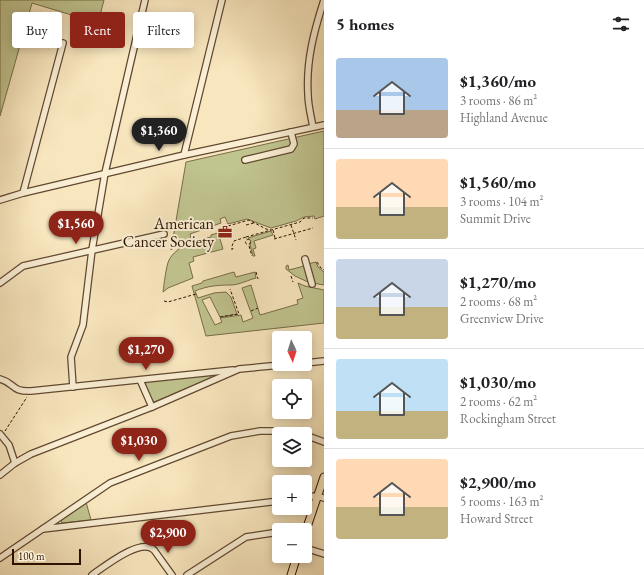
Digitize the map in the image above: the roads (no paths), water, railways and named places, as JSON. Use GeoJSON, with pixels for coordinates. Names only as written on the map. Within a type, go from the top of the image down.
{"type":"FeatureCollection","features":[{"type":"Feature","properties":{"kind":"main road"},"geometry":{"type":"LineString","coordinates":[[310,523],[321,497],[324,476]]}},
{"type":"Feature","properties":{"kind":"main road"},"geometry":{"type":"LineString","coordinates":[[291,575],[295,563]]}},
{"type":"Feature","properties":{"kind":"street"},"geometry":{"type":"LineString","coordinates":[[73,387],[71,357],[83,325],[92,250],[105,174],[145,0]]}},
{"type":"Feature","properties":{"kind":"street"},"geometry":{"type":"LineString","coordinates":[[184,155],[222,0]]}},
{"type":"Feature","properties":{"kind":"street"},"geometry":{"type":"LineString","coordinates":[[313,127],[308,95],[307,72],[310,50],[324,0]]}},
{"type":"Feature","properties":{"kind":"street"},"geometry":{"type":"LineString","coordinates":[[23,193],[63,44]]}},
{"type":"Feature","properties":{"kind":"street"},"geometry":{"type":"LineString","coordinates":[[0,200],[23,193],[184,155],[324,125]]}},
{"type":"Feature","properties":{"kind":"street"},"geometry":{"type":"LineString","coordinates":[[245,160],[291,149],[294,144],[291,132]]}},
{"type":"Feature","properties":{"kind":"street"},"geometry":{"type":"LineString","coordinates":[[0,283],[24,266],[164,234]]}},
{"type":"Feature","properties":{"kind":"street"},"geometry":{"type":"LineString","coordinates":[[305,259],[312,284]]}},
{"type":"Feature","properties":{"kind":"street"},"geometry":{"type":"LineString","coordinates":[[312,362],[324,361]]}},
{"type":"Feature","properties":{"kind":"street"},"geometry":{"type":"LineString","coordinates":[[0,379],[6,381],[18,390],[31,391],[272,366]]}},
{"type":"Feature","properties":{"kind":"street"},"geometry":{"type":"LineString","coordinates":[[0,475],[15,463],[30,454],[152,407],[239,369]]}},
{"type":"Feature","properties":{"kind":"street"},"geometry":{"type":"LineString","coordinates":[[140,380],[152,407]]}},
{"type":"Feature","properties":{"kind":"street"},"geometry":{"type":"LineString","coordinates":[[0,558],[110,483],[231,436],[260,431],[272,431]]}},
{"type":"Feature","properties":{"kind":"street"},"geometry":{"type":"LineString","coordinates":[[1,435],[8,445],[15,463]]}},
{"type":"Feature","properties":{"kind":"street"},"geometry":{"type":"LineString","coordinates":[[312,438],[324,442]]}},
{"type":"Feature","properties":{"kind":"street"},"geometry":{"type":"LineString","coordinates":[[42,529],[272,501]]}},
{"type":"Feature","properties":{"kind":"street"},"geometry":{"type":"LineString","coordinates":[[187,575],[246,537],[272,533]]}},
{"type":"Feature","properties":{"kind":"street"},"geometry":{"type":"LineString","coordinates":[[92,575],[130,550],[151,547],[172,575]]}},
{"type":"Feature","properties":{"kind":"street"},"geometry":{"type":"LineString","coordinates":[[312,550],[324,554]]}},
{"type":"Feature","properties":{"kind":"place","name":"American Cancer Society"},"geometry":{"type":"Point","coordinates":[225,232]}}]}
